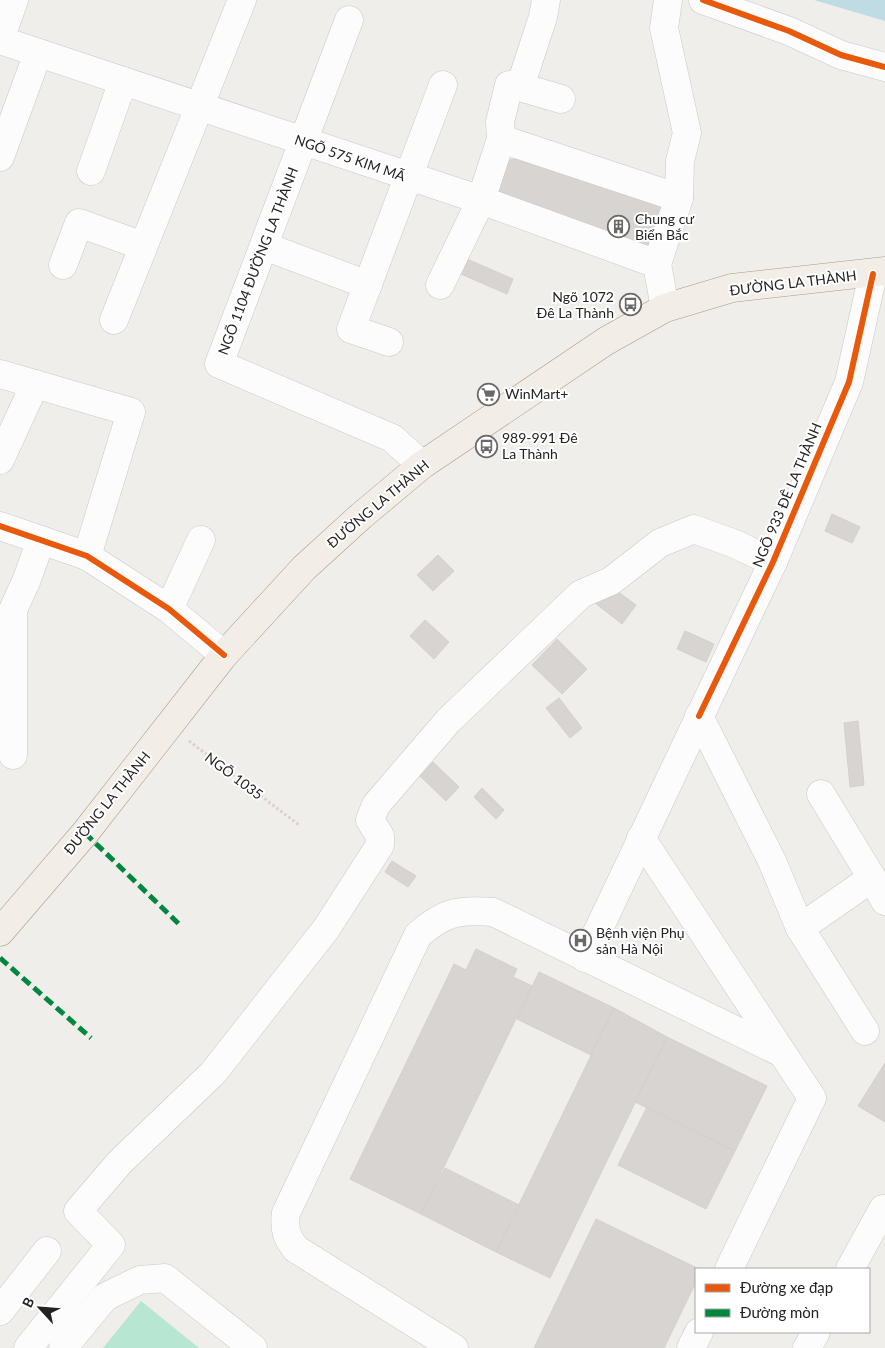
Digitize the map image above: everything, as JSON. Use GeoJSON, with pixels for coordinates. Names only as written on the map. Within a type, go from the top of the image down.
{"type":"FeatureCollection","features":[{"type":"Feature","properties":{"kind":"main road","name":"ĐƯỜNG LA THÀNH"},"geometry":{"type":"LineString","coordinates":[[0,932],[85,833],[224,655],[304,568],[422,464],[606,342],[664,308],[732,288],[879,273]]}},
{"type":"Feature","properties":{"kind":"street"},"geometry":{"type":"LineString","coordinates":[[0,40],[14,0]]}},
{"type":"Feature","properties":{"kind":"street"},"geometry":{"type":"LineString","coordinates":[[114,320],[242,0]]}},
{"type":"Feature","properties":{"kind":"street"},"geometry":{"type":"LineString","coordinates":[[520,87],[543,17],[546,0]]}},
{"type":"Feature","properties":{"kind":"street"},"geometry":{"type":"LineString","coordinates":[[664,308],[657,264],[679,198],[680,160],[687,133],[664,28],[668,0]]}},
{"type":"Feature","properties":{"kind":"street"},"geometry":{"type":"LineString","coordinates":[[704,0],[789,31],[841,55],[885,67]]}},
{"type":"Feature","properties":{"kind":"street","name":"NGÕ 1104 ĐƯỜNG LA THÀNH"},"geometry":{"type":"LineString","coordinates":[[349,20],[219,364],[392,438],[422,464]]}},
{"type":"Feature","properties":{"kind":"street","name":"NGÕ 575 KIM MÃ"},"geometry":{"type":"LineString","coordinates":[[0,40],[408,178],[480,200],[657,264]]}},
{"type":"Feature","properties":{"kind":"street"},"geometry":{"type":"LineString","coordinates":[[0,157],[38,53]]}},
{"type":"Feature","properties":{"kind":"street"},"geometry":{"type":"LineString","coordinates":[[91,171],[123,81]]}},
{"type":"Feature","properties":{"kind":"street"},"geometry":{"type":"LineString","coordinates":[[388,342],[351,329],[444,85]]}},
{"type":"Feature","properties":{"kind":"street"},"geometry":{"type":"LineString","coordinates":[[440,285],[480,200],[501,139],[500,122],[509,85],[561,99]]}},
{"type":"Feature","properties":{"kind":"street"},"geometry":{"type":"LineString","coordinates":[[501,139],[679,198]]}},
{"type":"Feature","properties":{"kind":"street"},"geometry":{"type":"LineString","coordinates":[[63,265],[79,223],[144,246]]}},
{"type":"Feature","properties":{"kind":"street"},"geometry":{"type":"LineString","coordinates":[[264,246],[368,286]]}},
{"type":"Feature","properties":{"kind":"street","name":"NGÕ 933 ĐÊ LA THÀNH"},"geometry":{"type":"LineString","coordinates":[[585,958],[698,716],[773,562],[849,382],[879,273]]}},
{"type":"Feature","properties":{"kind":"street"},"geometry":{"type":"LineString","coordinates":[[0,374],[131,412],[87,556]]}},
{"type":"Feature","properties":{"kind":"street"},"geometry":{"type":"LineString","coordinates":[[0,460],[35,384]]}},
{"type":"Feature","properties":{"kind":"street"},"geometry":{"type":"LineString","coordinates":[[28,1348],[111,1245],[78,1211],[120,1162],[213,1073],[326,929],[380,845],[380,836],[370,820],[376,806],[448,721],[582,594],[611,581],[660,543],[694,529],[735,544],[773,562]]}},
{"type":"Feature","properties":{"kind":"street"},"geometry":{"type":"LineString","coordinates":[[1,530],[41,540],[87,556],[169,609],[224,655]]}},
{"type":"Feature","properties":{"kind":"street"},"geometry":{"type":"LineString","coordinates":[[13,755],[13,610],[41,540]]}},
{"type":"Feature","properties":{"kind":"street"},"geometry":{"type":"LineString","coordinates":[[169,609],[201,540]]}},
{"type":"Feature","properties":{"kind":"street"},"geometry":{"type":"LineString","coordinates":[[698,716],[772,861],[800,928],[865,1031]]}},
{"type":"Feature","properties":{"kind":"street"},"geometry":{"type":"LineString","coordinates":[[800,928],[879,890],[821,794]]}},
{"type":"Feature","properties":{"kind":"street"},"geometry":{"type":"LineString","coordinates":[[641,838],[812,1098],[729,1268]]}},
{"type":"Feature","properties":{"kind":"street"},"geometry":{"type":"LineString","coordinates":[[454,1348],[296,1249],[289,1240],[284,1228],[286,1213],[418,935],[436,920],[467,909],[493,912],[782,1053]]}},
{"type":"Feature","properties":{"kind":"street"},"geometry":{"type":"LineString","coordinates":[[851,1268],[883,1209]]}},
{"type":"Feature","properties":{"kind":"street"},"geometry":{"type":"LineString","coordinates":[[0,1311],[47,1251]]}},
{"type":"Feature","properties":{"kind":"street"},"geometry":{"type":"LineString","coordinates":[[63,1348],[105,1297],[140,1280],[165,1278],[253,1348]]}},
{"type":"Feature","properties":{"kind":"street"},"geometry":{"type":"LineString","coordinates":[[691,1348],[698,1333]]}},
{"type":"Feature","properties":{"kind":"street"},"geometry":{"type":"LineString","coordinates":[[807,1348],[815,1333]]}},
{"type":"Feature","properties":{"kind":"green space"},"geometry":{"type":"Polygon","coordinates":[[[141,1301],[199,1348],[103,1348],[141,1301]]]}},
{"type":"Feature","properties":{"kind":"water"},"geometry":{"type":"Polygon","coordinates":[[[814,0],[885,0],[885,21],[814,0]]]}},
{"type":"Feature","properties":{"kind":"building","name":"Chung cư Biển Bắc"},"geometry":{"type":"Polygon","coordinates":[[[514,159],[667,201],[649,253],[496,192],[505,161],[514,159]]]}},
{"type":"Feature","properties":{"kind":"building"},"geometry":{"type":"Polygon","coordinates":[[[467,259],[513,279],[507,294],[461,274],[467,259]]]}},
{"type":"Feature","properties":{"kind":"building"},"geometry":{"type":"Polygon","coordinates":[[[832,514],[860,527],[852,543],[825,531],[832,514]]]}},
{"type":"Feature","properties":{"kind":"building"},"geometry":{"type":"Polygon","coordinates":[[[438,555],[454,571],[433,591],[417,575],[438,555]]]}},
{"type":"Feature","properties":{"kind":"building"},"geometry":{"type":"Polygon","coordinates":[[[609,585],[636,605],[622,624],[595,603],[609,585]]]}},
{"type":"Feature","properties":{"kind":"building"},"geometry":{"type":"Polygon","coordinates":[[[425,620],[449,642],[434,659],[410,636],[425,620]]]}},
{"type":"Feature","properties":{"kind":"building"},"geometry":{"type":"Polygon","coordinates":[[[685,631],[714,644],[706,662],[677,649],[685,631]]]}},
{"type":"Feature","properties":{"kind":"building"},"geometry":{"type":"Polygon","coordinates":[[[557,639],[587,669],[562,694],[532,665],[557,639]]]}},
{"type":"Feature","properties":{"kind":"building"},"geometry":{"type":"Polygon","coordinates":[[[559,698],[582,728],[570,738],[546,708],[559,698]]]}},
{"type":"Feature","properties":{"kind":"building"},"geometry":{"type":"Polygon","coordinates":[[[858,721],[864,785],[850,787],[844,723],[858,721]]]}},
{"type":"Feature","properties":{"kind":"building"},"geometry":{"type":"Polygon","coordinates":[[[433,762],[459,787],[446,801],[420,776],[433,762]]]}},
{"type":"Feature","properties":{"kind":"building"},"geometry":{"type":"Polygon","coordinates":[[[482,788],[504,810],[496,819],[474,797],[482,788]]]}},
{"type":"Feature","properties":{"kind":"building"},"geometry":{"type":"Polygon","coordinates":[[[392,861],[416,876],[408,887],[385,872],[392,861]]]}},
{"type":"Feature","properties":{"kind":"building"},"geometry":{"type":"Polygon","coordinates":[[[476,949],[517,969],[513,977],[532,986],[421,1214],[350,1179],[454,964],[466,970],[476,949]]]}},
{"type":"Feature","properties":{"kind":"building"},"geometry":{"type":"Polygon","coordinates":[[[539,972],[614,1008],[591,1055],[517,1019],[539,972]]]}},
{"type":"Feature","properties":{"kind":"building"},"geometry":{"type":"Polygon","coordinates":[[[614,1008],[667,1037],[550,1278],[496,1252],[614,1008]]]}},
{"type":"Feature","properties":{"kind":"building"},"geometry":{"type":"Polygon","coordinates":[[[667,1037],[767,1086],[735,1151],[635,1102],[667,1037]]]}},
{"type":"Feature","properties":{"kind":"building"},"geometry":{"type":"Polygon","coordinates":[[[885,1063],[885,1122],[858,1106],[885,1063]]]}},
{"type":"Feature","properties":{"kind":"building"},"geometry":{"type":"Polygon","coordinates":[[[647,1107],[735,1151],[706,1209],[618,1165],[647,1107]]]}},
{"type":"Feature","properties":{"kind":"building"},"geometry":{"type":"Polygon","coordinates":[[[445,1168],[519,1205],[496,1252],[421,1214],[445,1168]]]}},
{"type":"Feature","properties":{"kind":"building"},"geometry":{"type":"Polygon","coordinates":[[[596,1219],[697,1268],[695,1268],[695,1284],[664,1348],[534,1348],[596,1219]]]}},
{"type":"Feature","properties":{"kind":"marked path"},"geometry":{"type":"LineString","coordinates":[[85,833],[179,924]]}},
{"type":"Feature","properties":{"kind":"marked path"},"geometry":{"type":"LineString","coordinates":[[0,958],[91,1038]]}},
{"type":"Feature","properties":{"kind":"cycle path"},"geometry":{"type":"LineString","coordinates":[[703,0],[789,31],[841,55],[885,67]]}},
{"type":"Feature","properties":{"kind":"cycle path"},"geometry":{"type":"LineString","coordinates":[[699,716],[773,562],[849,382],[873,274]]}},
{"type":"Feature","properties":{"kind":"cycle path"},"geometry":{"type":"LineString","coordinates":[[0,526],[87,556],[169,609],[224,655]]}},
{"type":"Feature","properties":{"kind":"place","name":"Chung cư Biển Bắc"},"geometry":{"type":"Point","coordinates":[619,227]}},
{"type":"Feature","properties":{"kind":"place","name":"Ngõ 1072 Đê La Thành"},"geometry":{"type":"Point","coordinates":[630,305]}},
{"type":"Feature","properties":{"kind":"place","name":"WinMart+"},"geometry":{"type":"Point","coordinates":[489,394]}},
{"type":"Feature","properties":{"kind":"place","name":"989-991 Đê La Thành"},"geometry":{"type":"Point","coordinates":[486,446]}},
{"type":"Feature","properties":{"kind":"place","name":"Bệnh viện Phụ sản Hà Nội"},"geometry":{"type":"Point","coordinates":[580,941]}}]}
